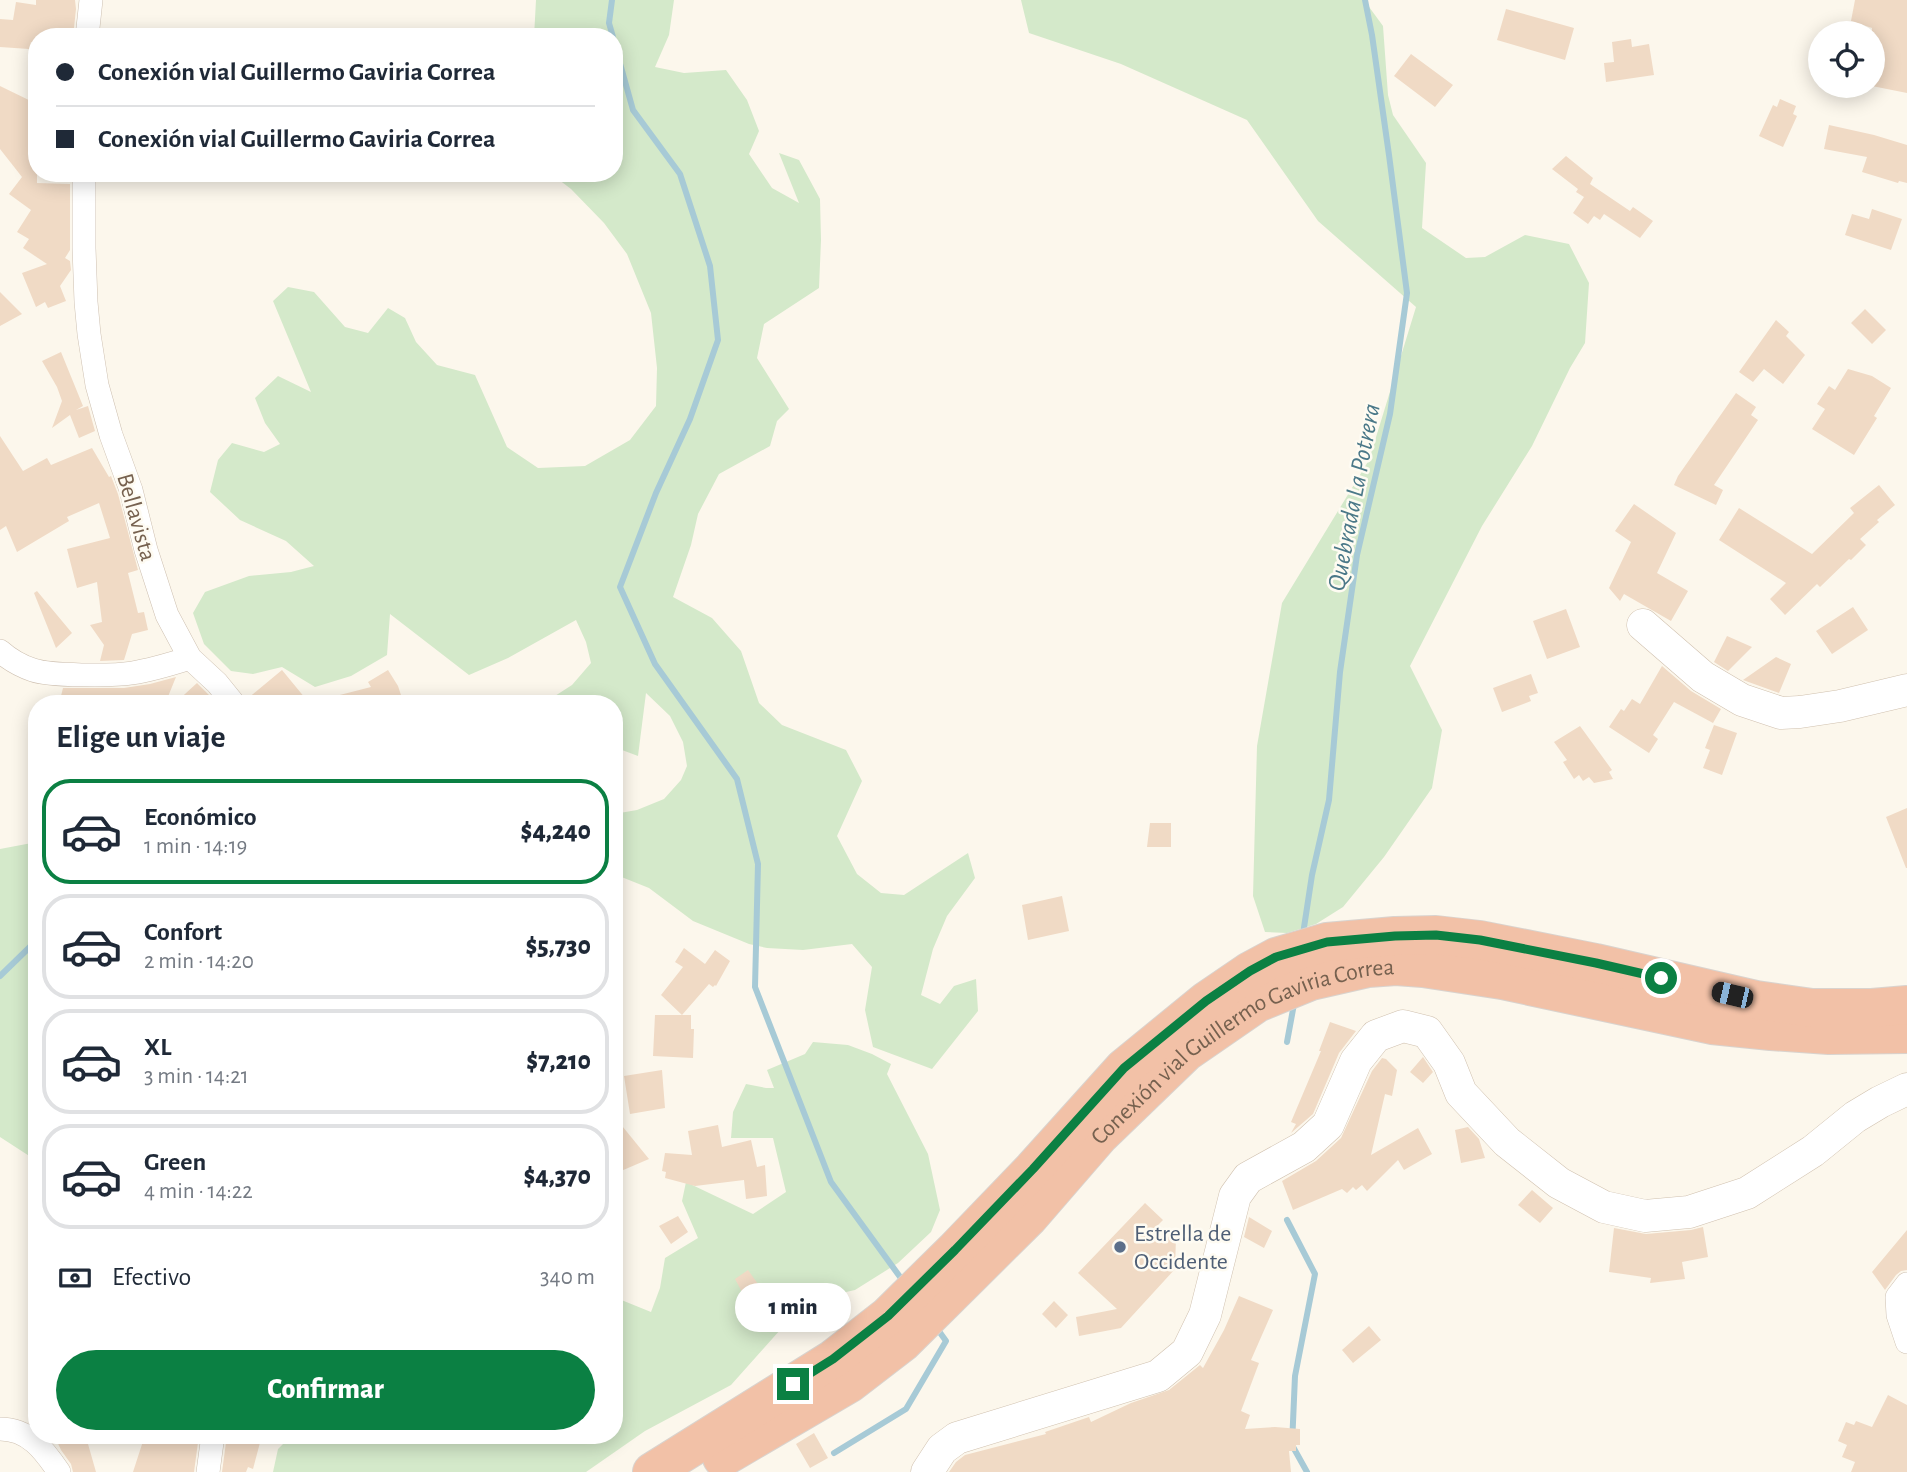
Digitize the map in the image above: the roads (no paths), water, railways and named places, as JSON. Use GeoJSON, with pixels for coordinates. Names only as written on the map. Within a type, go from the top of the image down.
{"type":"FeatureCollection","features":[{"type":"Feature","properties":{"kind":"highway","name":"Conexión vial Guillermo Gaviria Correa"},"geometry":{"type":"LineString","coordinates":[[1396,951],[1436,935],[1480,940],[1596,963],[1756,1000],[1812,1007],[1907,1005]]}},
{"type":"Feature","properties":{"kind":"highway","name":"Conexión vial Guillermo Gaviria Correa"},"geometry":{"type":"LineString","coordinates":[[699,1472],[850,1383],[895,1329],[965,1261],[1033,1169],[1124,1068],[1187,1016],[1253,987],[1276,957],[1327,942],[1396,951],[1423,968],[1502,980],[1712,1025],[1829,1035],[1907,1034]]}},
{"type":"Feature","properties":{"kind":"highway","name":"Conexión vial Guillermo Gaviria Correa"},"geometry":{"type":"LineString","coordinates":[[652,1472],[833,1359],[895,1329]]}},
{"type":"Feature","properties":{"kind":"street"},"geometry":{"type":"LineString","coordinates":[[87,28],[91,0]]}},
{"type":"Feature","properties":{"kind":"street","name":"Bellavista"},"geometry":{"type":"LineString","coordinates":[[84,182],[86,302],[97,385],[167,614],[190,658],[227,695]]}},
{"type":"Feature","properties":{"kind":"street"},"geometry":{"type":"LineString","coordinates":[[1643,625],[1703,677],[1742,700],[1781,713],[1840,706],[1907,690]]}},
{"type":"Feature","properties":{"kind":"street"},"geometry":{"type":"LineString","coordinates":[[0,651],[34,671],[72,674],[129,674],[190,658]]}},
{"type":"Feature","properties":{"kind":"street"},"geometry":{"type":"LineString","coordinates":[[927,1472],[942,1449],[957,1438],[1158,1376],[1187,1352],[1205,1315],[1235,1196],[1248,1178],[1304,1147],[1328,1125],[1356,1061],[1376,1036],[1403,1026],[1427,1032],[1449,1063],[1461,1093],[1507,1142],[1559,1183],[1604,1207],[1645,1216],[1689,1212],[1747,1193],[1813,1151],[1855,1117],[1880,1101],[1907,1090]]}},
{"type":"Feature","properties":{"kind":"street"},"geometry":{"type":"LineString","coordinates":[[1907,1284],[1897,1297],[1898,1315],[1907,1342]]}},
{"type":"Feature","properties":{"kind":"street"},"geometry":{"type":"LineString","coordinates":[[0,1429],[10,1429],[28,1438]]}},
{"type":"Feature","properties":{"kind":"street"},"geometry":{"type":"LineString","coordinates":[[35,1444],[60,1472]]}},
{"type":"Feature","properties":{"kind":"street"},"geometry":{"type":"LineString","coordinates":[[208,1472],[212,1444]]}},
{"type":"Feature","properties":{"kind":"waterway"},"geometry":{"type":"LineString","coordinates":[[610,28],[612,0]]}},
{"type":"Feature","properties":{"kind":"waterway","name":"Quebrada La Potrera"},"geometry":{"type":"LineString","coordinates":[[1303,934],[1312,875],[1329,800],[1340,672],[1357,555],[1390,414],[1407,293],[1365,0]]}},
{"type":"Feature","properties":{"kind":"waterway"},"geometry":{"type":"LineString","coordinates":[[623,74],[633,110],[680,174],[710,266],[718,340],[690,419],[656,493],[620,587],[655,664],[737,779],[758,864],[755,987],[831,1182],[903,1281]]}},
{"type":"Feature","properties":{"kind":"waterway"},"geometry":{"type":"LineString","coordinates":[[0,976],[28,949]]}},
{"type":"Feature","properties":{"kind":"waterway","name":"Quebrada La Potrera"},"geometry":{"type":"LineString","coordinates":[[1287,1042],[1294,1004]]}},
{"type":"Feature","properties":{"kind":"waterway"},"geometry":{"type":"LineString","coordinates":[[1287,1220],[1315,1274],[1295,1376],[1292,1445],[1307,1472]]}},
{"type":"Feature","properties":{"kind":"waterway"},"geometry":{"type":"LineString","coordinates":[[834,1453],[906,1409],[946,1341],[936,1327]]}},
{"type":"Feature","properties":{"kind":"place","name":"Estrella de Occidente"},"geometry":{"type":"Point","coordinates":[1120,1247]}}]}
